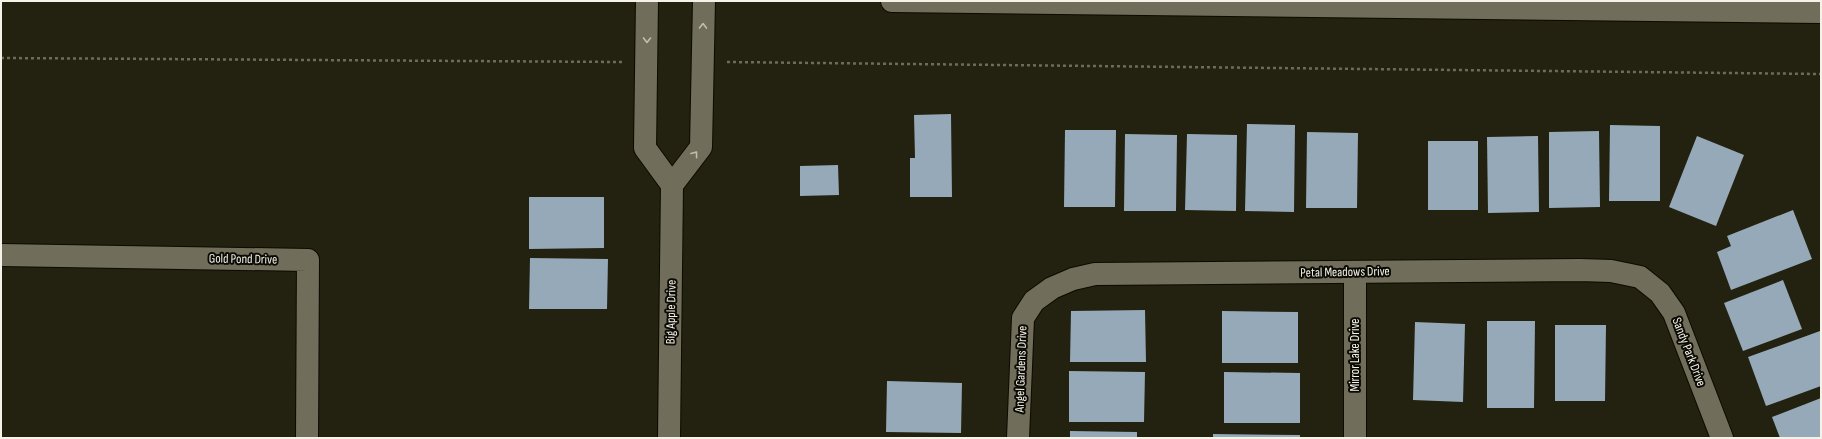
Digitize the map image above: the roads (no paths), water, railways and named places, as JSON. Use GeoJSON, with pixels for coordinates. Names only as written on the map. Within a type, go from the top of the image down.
{"type":"FeatureCollection","features":[{"type":"Feature","properties":{"kind":"street"},"geometry":{"type":"LineString","coordinates":[[648,1],[645,148],[672,185],[701,147],[704,1]]}},
{"type":"Feature","properties":{"kind":"street"},"geometry":{"type":"LineString","coordinates":[[892,1],[1821,12]]}},
{"type":"Feature","properties":{"kind":"street","name":"Big Apple Drive"},"geometry":{"type":"LineString","coordinates":[[670,438],[672,185]]}},
{"type":"Feature","properties":{"kind":"street","name":"Gold Pond Drive"},"geometry":{"type":"LineString","coordinates":[[1,255],[308,260],[307,438]]}},
{"type":"Feature","properties":{"kind":"street","name":"Petal Meadows Drive"},"geometry":{"type":"LineString","coordinates":[[1052,288],[1073,279],[1095,274],[1580,270],[1611,271],[1640,277]]}},
{"type":"Feature","properties":{"kind":"street","name":"Mirror Lake Drive"},"geometry":{"type":"LineString","coordinates":[[1355,272],[1355,438]]}},
{"type":"Feature","properties":{"kind":"street","name":"Sandy Park Drive"},"geometry":{"type":"LineString","coordinates":[[1640,277],[1660,293],[1674,313],[1722,438]]}},
{"type":"Feature","properties":{"kind":"street","name":"Angel Gardens Drive"},"geometry":{"type":"LineString","coordinates":[[1018,438],[1023,318],[1034,301],[1052,288]]}}]}
